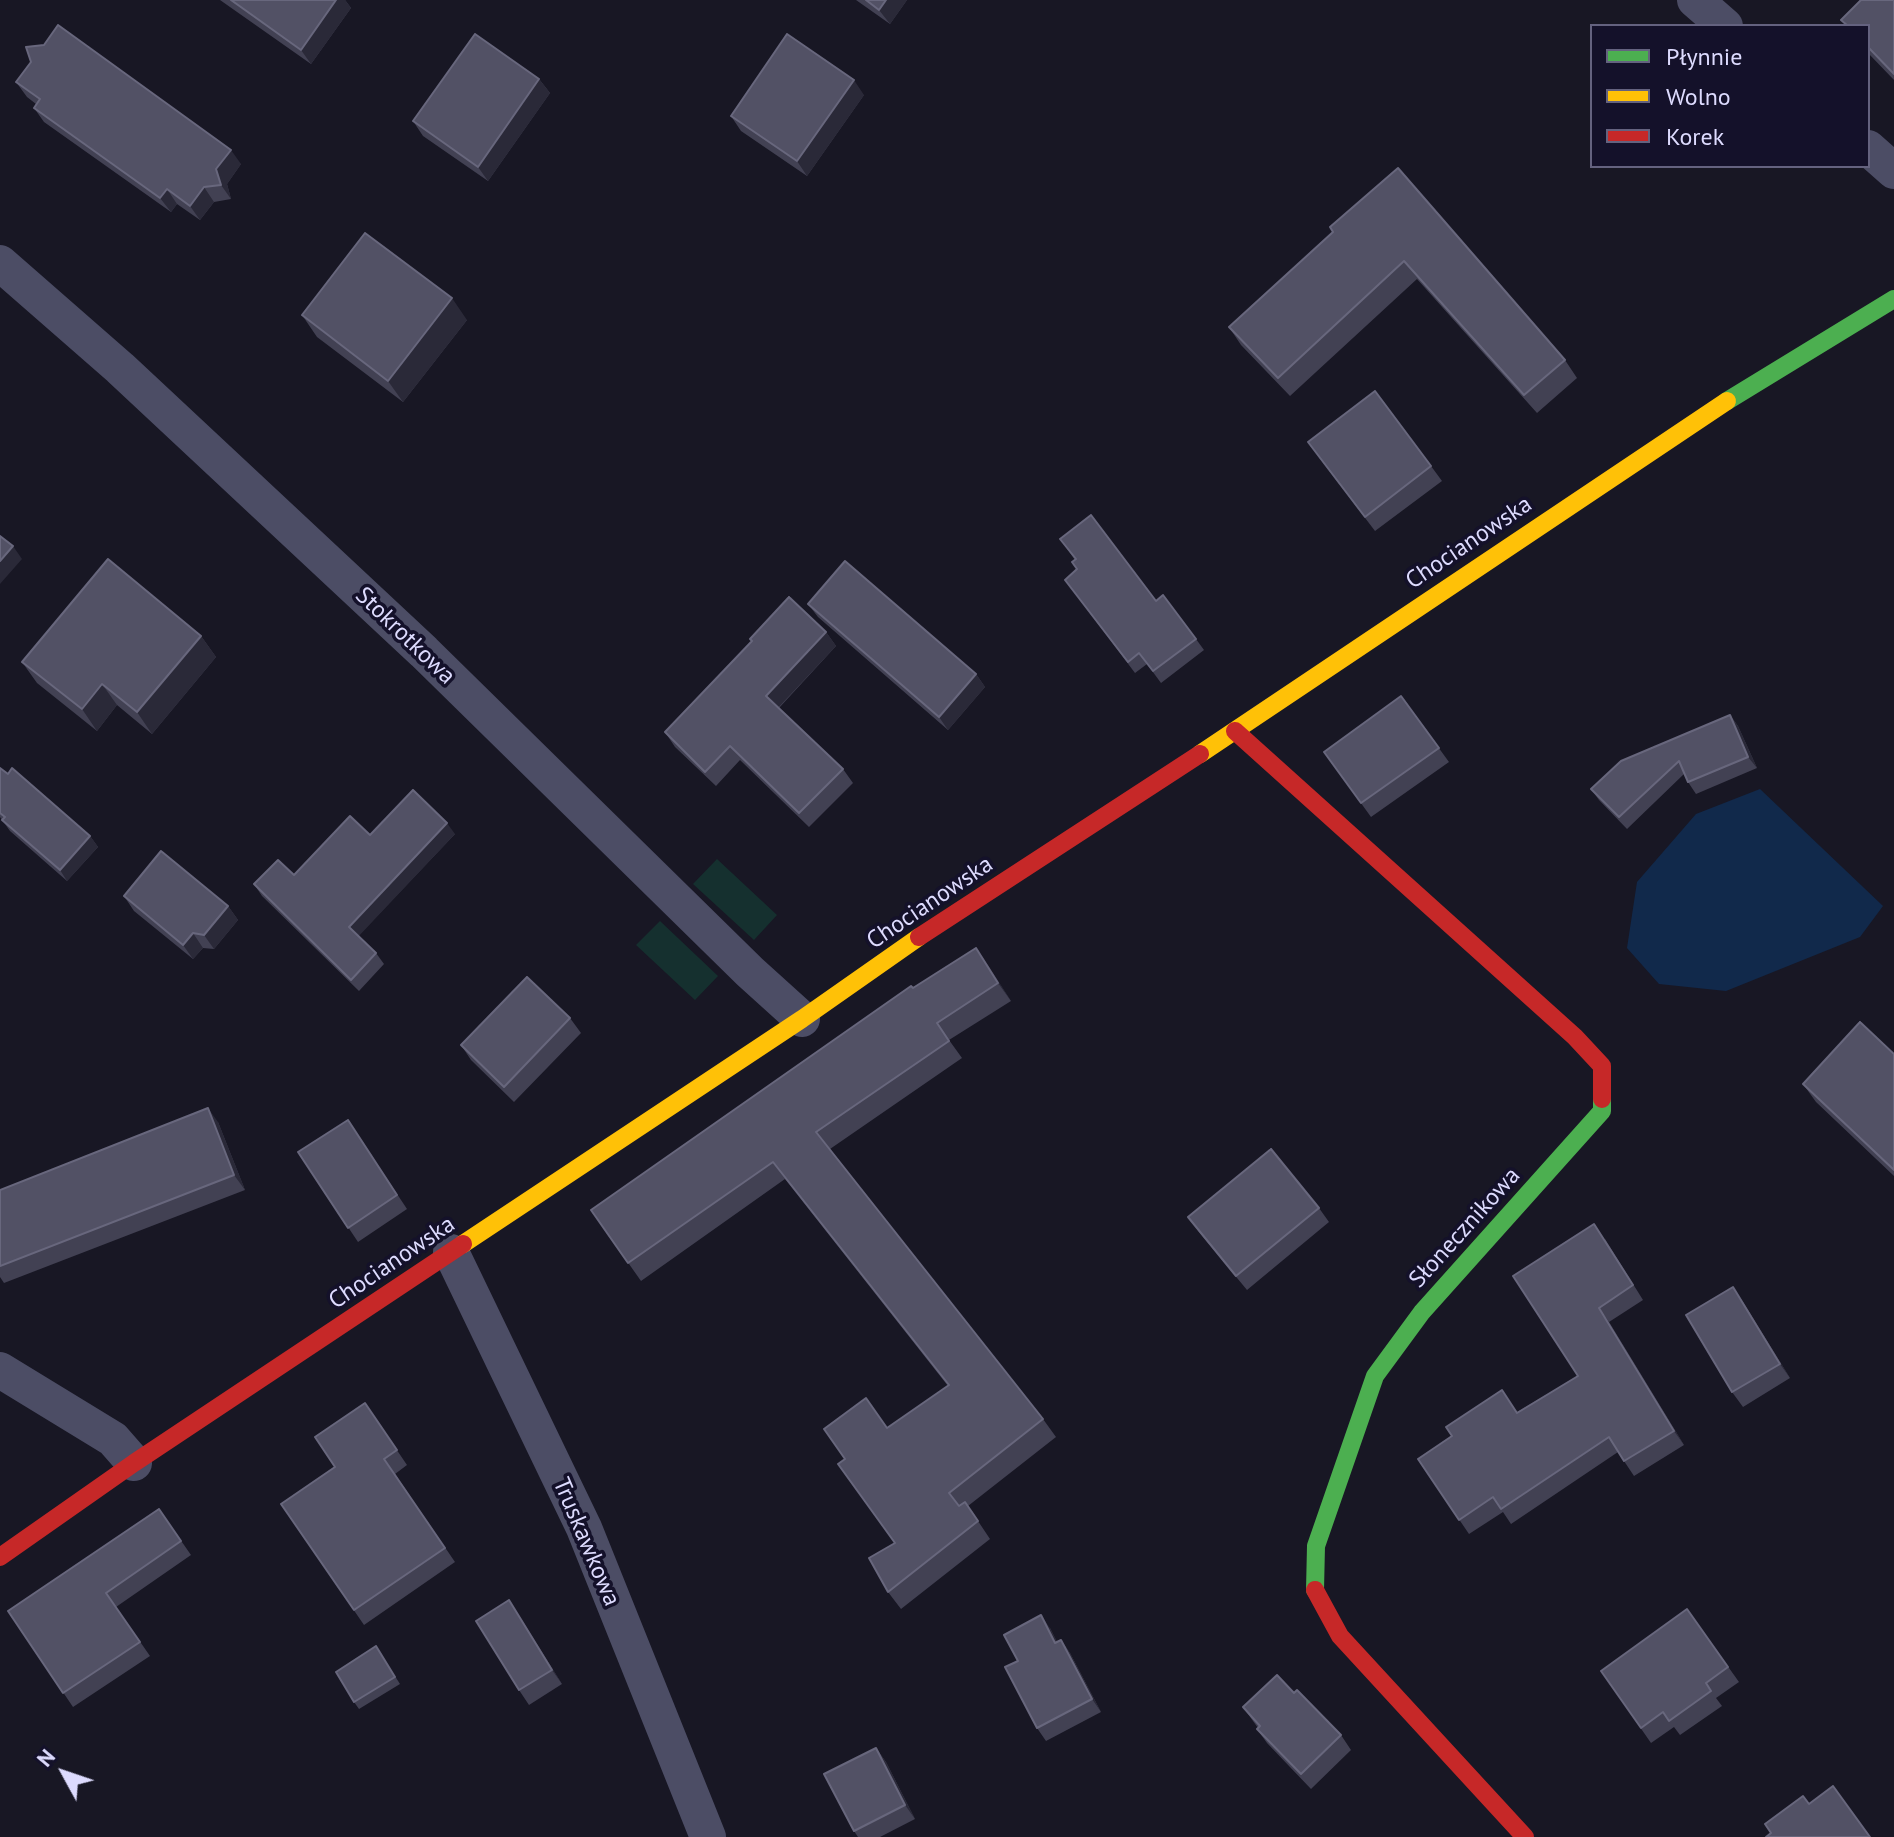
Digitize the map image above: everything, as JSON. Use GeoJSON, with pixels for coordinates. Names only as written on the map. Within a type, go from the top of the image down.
{"type":"FeatureCollection","features":[{"type":"Feature","properties":{"kind":"street"},"geometry":{"type":"LineString","coordinates":[[1695,0],[1723,24]]}},
{"type":"Feature","properties":{"kind":"street"},"geometry":{"type":"LineString","coordinates":[[1870,150],[1894,171]]}},
{"type":"Feature","properties":{"kind":"street","name":"Stokrotkowa"},"geometry":{"type":"LineString","coordinates":[[0,263],[120,368],[424,652],[750,972],[802,1019]]}},
{"type":"Feature","properties":{"kind":"street","name":"Chocianowska"},"geometry":{"type":"LineString","coordinates":[[0,1557],[134,1463],[802,1019],[903,948],[1235,731],[1690,424],[1894,299]]}},
{"type":"Feature","properties":{"kind":"street","name":"Słonecznikowa"},"geometry":{"type":"LineString","coordinates":[[1235,731],[1575,1037],[1602,1066],[1602,1111],[1422,1312],[1375,1376],[1316,1546],[1315,1591],[1340,1636],[1525,1837]]}},
{"type":"Feature","properties":{"kind":"street","name":"Truskawkowa"},"geometry":{"type":"LineString","coordinates":[[451,1252],[584,1528],[708,1837]]}},
{"type":"Feature","properties":{"kind":"street"},"geometry":{"type":"LineString","coordinates":[[0,1370],[113,1439],[134,1463]]}},
{"type":"Feature","properties":{"kind":"green space"},"geometry":{"type":"Polygon","coordinates":[[[717,859],[777,915],[754,940],[693,884],[717,859]]]}},
{"type":"Feature","properties":{"kind":"green space"},"geometry":{"type":"Polygon","coordinates":[[[660,921],[718,976],[695,1000],[636,945],[660,921]]]}},
{"type":"Feature","properties":{"kind":"water"},"geometry":{"type":"Polygon","coordinates":[[[1760,789],[1883,906],[1860,937],[1726,991],[1659,984],[1627,948],[1637,882],[1696,814],[1760,789]]]}},
{"type":"Feature","properties":{"kind":"building"},"geometry":{"type":"Polygon","coordinates":[[[231,0],[336,0],[301,50],[231,0]]]}},
{"type":"Feature","properties":{"kind":"building"},"geometry":{"type":"Polygon","coordinates":[[[866,0],[886,0],[879,10],[866,0]]]}},
{"type":"Feature","properties":{"kind":"building"},"geometry":{"type":"Polygon","coordinates":[[[1861,0],[1894,0],[1894,74],[1870,49],[1870,24],[1846,24],[1841,20],[1861,0]]]}},
{"type":"Feature","properties":{"kind":"building"},"geometry":{"type":"Polygon","coordinates":[[[58,25],[231,150],[216,169],[221,185],[204,187],[190,206],[167,189],[160,198],[34,108],[40,99],[16,82],[31,62],[26,47],[44,45],[58,25]]]}},
{"type":"Feature","properties":{"kind":"building"},"geometry":{"type":"Polygon","coordinates":[[[475,34],[539,79],[478,167],[413,121],[475,34]]]}},
{"type":"Feature","properties":{"kind":"building"},"geometry":{"type":"Polygon","coordinates":[[[787,34],[854,80],[797,161],[731,116],[787,34]]]}},
{"type":"Feature","properties":{"kind":"building"},"geometry":{"type":"Polygon","coordinates":[[[1398,168],[1565,360],[1524,395],[1404,261],[1278,378],[1229,327],[1333,232],[1330,227],[1398,168]]]}},
{"type":"Feature","properties":{"kind":"building"},"geometry":{"type":"Polygon","coordinates":[[[365,233],[452,298],[388,381],[302,315],[365,233]]]}},
{"type":"Feature","properties":{"kind":"building"},"geometry":{"type":"Polygon","coordinates":[[[1375,391],[1431,466],[1365,517],[1308,442],[1375,391]]]}},
{"type":"Feature","properties":{"kind":"building"},"geometry":{"type":"Polygon","coordinates":[[[1091,515],[1156,601],[1163,595],[1196,639],[1153,671],[1139,653],[1128,662],[1065,580],[1077,569],[1072,562],[1076,559],[1060,539],[1091,515]]]}},
{"type":"Feature","properties":{"kind":"building"},"geometry":{"type":"Polygon","coordinates":[[[0,536],[13,546],[0,561],[0,536]]]}},
{"type":"Feature","properties":{"kind":"building"},"geometry":{"type":"Polygon","coordinates":[[[108,559],[201,636],[137,712],[102,684],[82,709],[22,662],[108,559]]]}},
{"type":"Feature","properties":{"kind":"building"},"geometry":{"type":"Polygon","coordinates":[[[845,561],[976,674],[939,717],[808,604],[845,561]]]}},
{"type":"Feature","properties":{"kind":"building"},"geometry":{"type":"Polygon","coordinates":[[[789,597],[826,632],[766,696],[843,769],[799,813],[730,746],[705,772],[665,732],[752,641],[750,639],[789,597]]]}},
{"type":"Feature","properties":{"kind":"building"},"geometry":{"type":"Polygon","coordinates":[[[1401,696],[1439,748],[1361,803],[1324,752],[1401,696]]]}},
{"type":"Feature","properties":{"kind":"building"},"geometry":{"type":"Polygon","coordinates":[[[1730,715],[1748,757],[1688,782],[1679,761],[1619,817],[1591,789],[1621,761],[1730,715]]]}},
{"type":"Feature","properties":{"kind":"building"},"geometry":{"type":"Polygon","coordinates":[[[0,768],[8,774],[12,768],[90,836],[60,870],[2,820],[5,817],[0,813],[0,768]]]}},
{"type":"Feature","properties":{"kind":"building"},"geometry":{"type":"Polygon","coordinates":[[[413,790],[447,823],[349,927],[376,953],[351,980],[254,884],[278,860],[294,875],[350,816],[370,835],[413,790]]]}},
{"type":"Feature","properties":{"kind":"building"},"geometry":{"type":"Polygon","coordinates":[[[161,851],[228,906],[204,935],[193,933],[183,945],[124,896],[161,851]]]}},
{"type":"Feature","properties":{"kind":"building"},"geometry":{"type":"Polygon","coordinates":[[[976,948],[998,983],[937,1023],[949,1041],[816,1132],[1043,1419],[949,1493],[959,1506],[965,1502],[978,1521],[888,1592],[869,1558],[895,1543],[838,1464],[845,1459],[824,1429],[866,1398],[887,1428],[949,1385],[773,1162],[628,1263],[591,1210],[911,986],[913,988],[976,948]]]}},
{"type":"Feature","properties":{"kind":"building"},"geometry":{"type":"Polygon","coordinates":[[[527,977],[570,1018],[504,1087],[461,1045],[527,977]]]}},
{"type":"Feature","properties":{"kind":"building"},"geometry":{"type":"Polygon","coordinates":[[[1860,1022],[1894,1054],[1894,1170],[1803,1084],[1860,1022]]]}},
{"type":"Feature","properties":{"kind":"building"},"geometry":{"type":"Polygon","coordinates":[[[208,1108],[234,1175],[0,1266],[0,1190],[208,1108]]]}},
{"type":"Feature","properties":{"kind":"building"},"geometry":{"type":"Polygon","coordinates":[[[348,1120],[397,1195],[348,1228],[298,1152],[348,1120]]]}},
{"type":"Feature","properties":{"kind":"building"},"geometry":{"type":"Polygon","coordinates":[[[1271,1149],[1319,1208],[1236,1276],[1188,1217],[1271,1149]]]}},
{"type":"Feature","properties":{"kind":"building"},"geometry":{"type":"Polygon","coordinates":[[[1594,1224],[1633,1285],[1599,1308],[1674,1431],[1624,1461],[1609,1437],[1501,1509],[1493,1497],[1459,1520],[1418,1459],[1452,1436],[1446,1427],[1502,1390],[1517,1413],[1578,1376],[1513,1276],[1594,1224]]]}},
{"type":"Feature","properties":{"kind":"building"},"geometry":{"type":"Polygon","coordinates":[[[1733,1287],[1780,1364],[1732,1392],[1686,1315],[1733,1287]]]}},
{"type":"Feature","properties":{"kind":"building"},"geometry":{"type":"Polygon","coordinates":[[[365,1403],[397,1450],[384,1459],[445,1548],[354,1610],[281,1504],[335,1467],[315,1437],[365,1403]]]}},
{"type":"Feature","properties":{"kind":"building"},"geometry":{"type":"Polygon","coordinates":[[[159,1509],[181,1541],[106,1593],[140,1642],[63,1693],[8,1611],[159,1509]]]}},
{"type":"Feature","properties":{"kind":"building"},"geometry":{"type":"Polygon","coordinates":[[[509,1600],[552,1670],[519,1690],[476,1621],[509,1600]]]}},
{"type":"Feature","properties":{"kind":"building"},"geometry":{"type":"Polygon","coordinates":[[[1687,1609],[1728,1667],[1706,1683],[1711,1691],[1669,1721],[1663,1712],[1641,1728],[1601,1671],[1687,1609]]]}},
{"type":"Feature","properties":{"kind":"building"},"geometry":{"type":"Polygon","coordinates":[[[1041,1615],[1055,1643],[1061,1640],[1092,1699],[1037,1728],[1005,1667],[1018,1661],[1004,1635],[1041,1615]]]}},
{"type":"Feature","properties":{"kind":"building"},"geometry":{"type":"Polygon","coordinates":[[[376,1646],[395,1677],[354,1702],[336,1672],[376,1646]]]}},
{"type":"Feature","properties":{"kind":"building"},"geometry":{"type":"Polygon","coordinates":[[[1277,1675],[1294,1693],[1297,1690],[1341,1735],[1301,1774],[1257,1729],[1260,1726],[1243,1707],[1277,1675]]]}},
{"type":"Feature","properties":{"kind":"building"},"geometry":{"type":"Polygon","coordinates":[[[876,1748],[905,1805],[854,1831],[824,1774],[876,1748]]]}},
{"type":"Feature","properties":{"kind":"building"},"geometry":{"type":"Polygon","coordinates":[[[1833,1786],[1870,1837],[1766,1837],[1771,1833],[1765,1824],[1803,1796],[1809,1804],[1833,1786]]]}},
{"type":"Feature","properties":{"kind":"traffic: fast"},"geometry":{"type":"LineString","coordinates":[[1727,401],[1894,299]]}},
{"type":"Feature","properties":{"kind":"traffic: fast"},"geometry":{"type":"LineString","coordinates":[[1315,1590],[1316,1546],[1375,1376],[1422,1312],[1602,1111],[1602,1099]]}},
{"type":"Feature","properties":{"kind":"traffic: slow"},"geometry":{"type":"LineString","coordinates":[[1200,754],[1727,401]]}},
{"type":"Feature","properties":{"kind":"traffic: slow"},"geometry":{"type":"LineString","coordinates":[[463,1244],[802,1019],[919,937]]}},
{"type":"Feature","properties":{"kind":"traffic: jam"},"geometry":{"type":"LineString","coordinates":[[1235,731],[1575,1037],[1602,1066],[1602,1099]]}},
{"type":"Feature","properties":{"kind":"traffic: jam"},"geometry":{"type":"LineString","coordinates":[[919,937],[1200,754]]}},
{"type":"Feature","properties":{"kind":"traffic: jam"},"geometry":{"type":"LineString","coordinates":[[0,1557],[134,1463],[463,1244]]}},
{"type":"Feature","properties":{"kind":"traffic: jam"},"geometry":{"type":"LineString","coordinates":[[1315,1590],[1340,1636],[1525,1837]]}}]}
